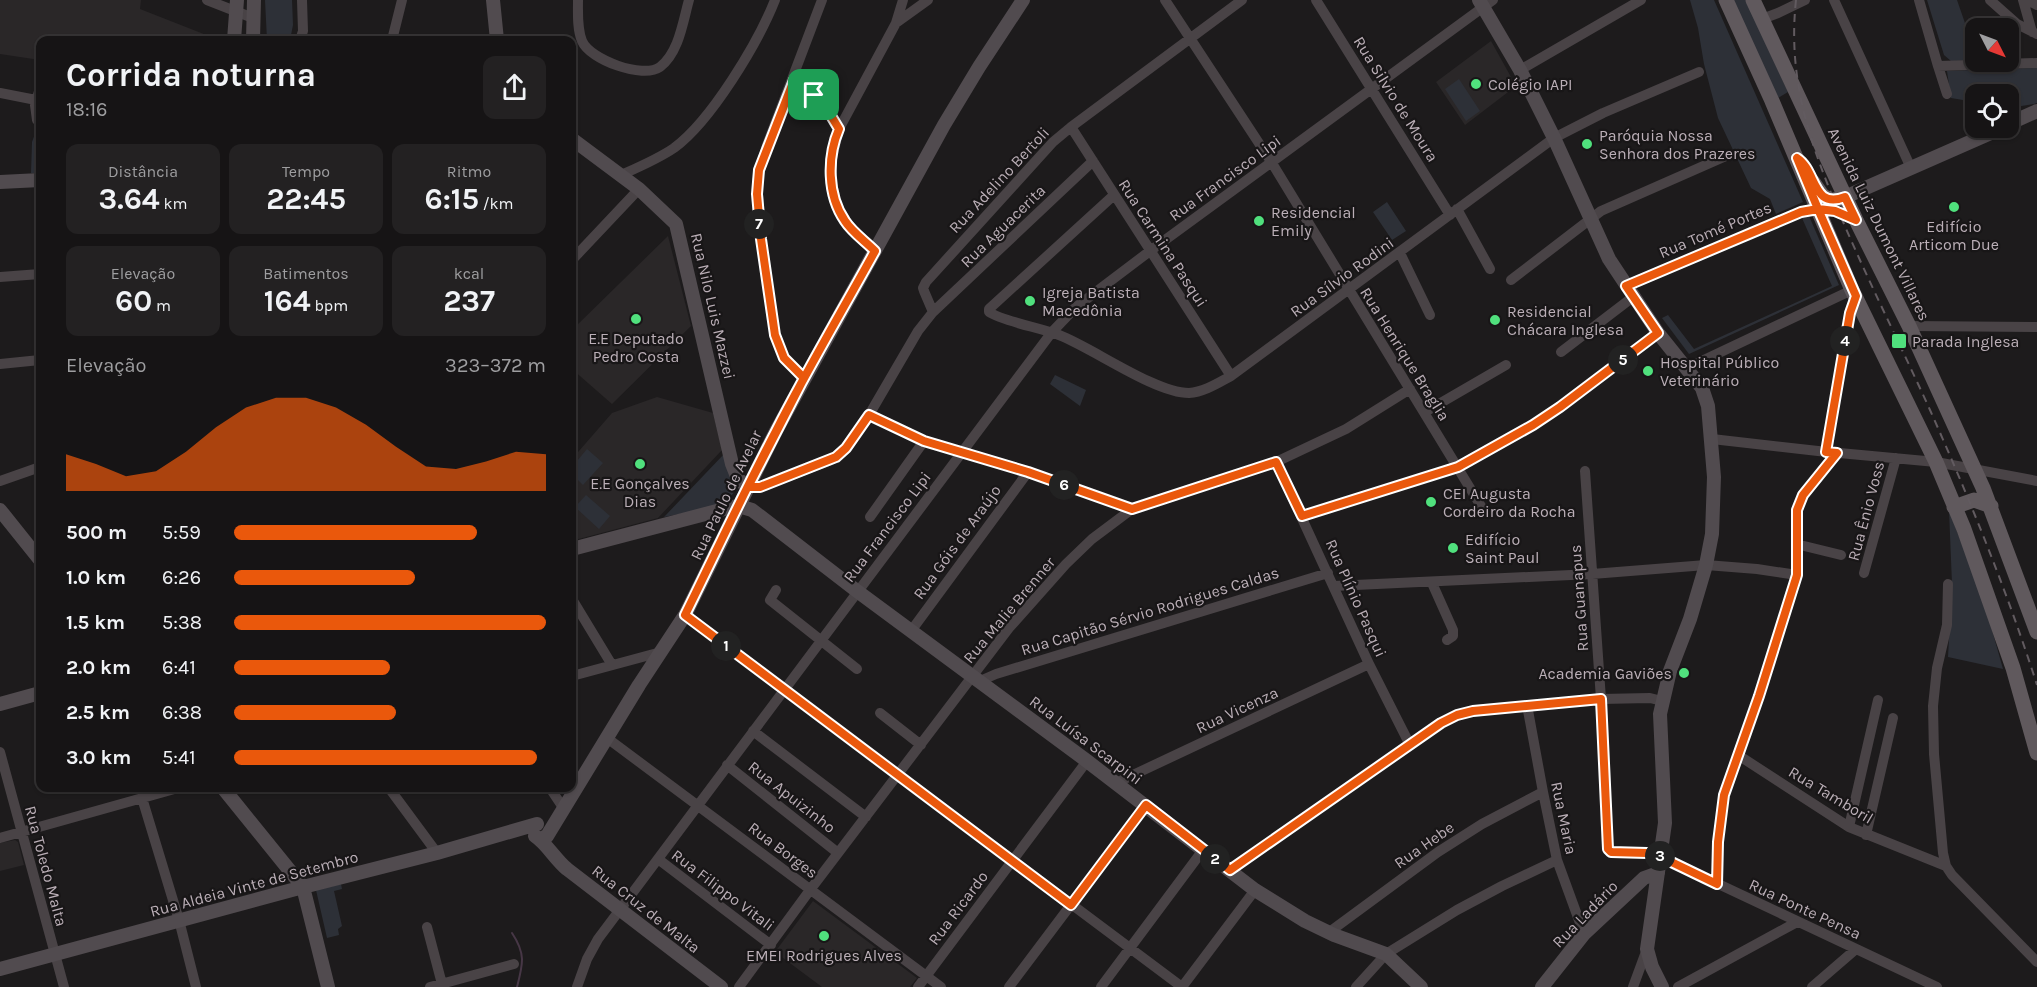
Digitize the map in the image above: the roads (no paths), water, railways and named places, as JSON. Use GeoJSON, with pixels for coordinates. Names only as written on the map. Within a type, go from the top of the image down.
{"type":"FeatureCollection","features":[{"type":"Feature","properties":{"kind":"main road"},"geometry":{"type":"LineString","coordinates":[[1726,0],[1797,158],[1854,293],[1936,462],[1984,584],[2013,668],[2037,753]]}},
{"type":"Feature","properties":{"kind":"main road","name":"Avenida Luiz Dumont Villares"},"geometry":{"type":"LineString","coordinates":[[1753,0],[1856,220],[1909,326],[1991,506],[2037,632]]}},
{"type":"Feature","properties":{"kind":"main road"},"geometry":{"type":"LineString","coordinates":[[1797,158],[1804,162],[1822,195],[1830,201],[1845,197]]}},
{"type":"Feature","properties":{"kind":"main road"},"geometry":{"type":"LineString","coordinates":[[1818,209],[1835,211],[1856,220]]}},
{"type":"Feature","properties":{"kind":"main road"},"geometry":{"type":"LineString","coordinates":[[1954,507],[1974,500],[1991,506]]}},
{"type":"Feature","properties":{"kind":"street"},"geometry":{"type":"LineString","coordinates":[[207,0],[236,5],[253,18]]}},
{"type":"Feature","properties":{"kind":"street"},"geometry":{"type":"LineString","coordinates":[[253,36],[254,0]]}},
{"type":"Feature","properties":{"kind":"street"},"geometry":{"type":"LineString","coordinates":[[301,36],[302,0]]}},
{"type":"Feature","properties":{"kind":"street"},"geometry":{"type":"LineString","coordinates":[[393,36],[402,0]]}},
{"type":"Feature","properties":{"kind":"street"},"geometry":{"type":"LineString","coordinates":[[493,0],[497,36]]}},
{"type":"Feature","properties":{"kind":"street"},"geometry":{"type":"LineString","coordinates":[[578,0],[579,31],[588,51],[617,65],[646,71],[660,67],[672,51],[689,0]]}},
{"type":"Feature","properties":{"kind":"street"},"geometry":{"type":"LineString","coordinates":[[621,175],[674,149],[702,120],[747,56],[775,0]]}},
{"type":"Feature","properties":{"kind":"street"},"geometry":{"type":"LineString","coordinates":[[804,378],[784,358],[775,335],[757,194],[759,170],[822,0]]}},
{"type":"Feature","properties":{"kind":"street"},"geometry":{"type":"LineString","coordinates":[[875,251],[844,219],[836,201],[831,171],[832,150],[839,129],[896,23],[903,0],[924,3]]}},
{"type":"Feature","properties":{"kind":"street","name":"Rua Paulo de Avelar"},"geometry":{"type":"LineString","coordinates":[[576,790],[685,615],[804,378],[944,125],[1023,0]]}},
{"type":"Feature","properties":{"kind":"street","name":"Rua Henrique Braglia"},"geometry":{"type":"LineString","coordinates":[[1165,0],[1272,163],[1484,511]]}},
{"type":"Feature","properties":{"kind":"street","name":"Rua Adelino Bertoli"},"geometry":{"type":"LineString","coordinates":[[933,312],[923,288],[926,282],[1046,150],[1071,127],[1242,0]]}},
{"type":"Feature","properties":{"kind":"street","name":"Rua Silvio de Moura"},"geometry":{"type":"LineString","coordinates":[[1316,0],[1490,269]]}},
{"type":"Feature","properties":{"kind":"street"},"geometry":{"type":"LineString","coordinates":[[1520,70],[1641,0]]}},
{"type":"Feature","properties":{"kind":"street"},"geometry":{"type":"LineString","coordinates":[[1762,18],[1778,14],[1805,0]]}},
{"type":"Feature","properties":{"kind":"street"},"geometry":{"type":"LineString","coordinates":[[1834,0],[1911,168]]}},
{"type":"Feature","properties":{"kind":"street"},"geometry":{"type":"LineString","coordinates":[[1919,0],[1947,94]]}},
{"type":"Feature","properties":{"kind":"street"},"geometry":{"type":"LineString","coordinates":[[1990,0],[2017,24],[2034,33]]}},
{"type":"Feature","properties":{"kind":"street"},"geometry":{"type":"LineString","coordinates":[[2025,0],[2034,33]]}},
{"type":"Feature","properties":{"kind":"street"},"geometry":{"type":"LineString","coordinates":[[2025,0],[2037,5]]}},
{"type":"Feature","properties":{"kind":"street"},"geometry":{"type":"LineString","coordinates":[[1485,2],[1554,138],[1609,259],[1658,333],[1687,368],[1706,397],[1712,439],[1714,497],[1712,534],[1706,565],[1690,619],[1670,671],[1662,700],[1660,745],[1665,823],[1647,949],[1633,987]]}},
{"type":"Feature","properties":{"kind":"street","name":"Rua Francisco Lipi"},"geometry":{"type":"LineString","coordinates":[[577,987],[587,959],[598,939],[1052,332],[1077,307],[1150,251],[1272,163],[1485,2]]}},
{"type":"Feature","properties":{"kind":"street"},"geometry":{"type":"LineString","coordinates":[[896,23],[924,3]]}},
{"type":"Feature","properties":{"kind":"street"},"geometry":{"type":"LineString","coordinates":[[234,36],[236,5]]}},
{"type":"Feature","properties":{"kind":"street"},"geometry":{"type":"LineString","coordinates":[[1938,66],[2037,63]]}},
{"type":"Feature","properties":{"kind":"street","name":"Rua Sílvio Rodini"},"geometry":{"type":"LineString","coordinates":[[1114,195],[989,309],[993,314],[1072,340],[1149,380],[1180,392],[1190,393],[1203,390],[1231,376],[1554,138],[1603,113],[1699,72]]}},
{"type":"Feature","properties":{"kind":"street"},"geometry":{"type":"LineString","coordinates":[[794,80],[822,104],[839,129]]}},
{"type":"Feature","properties":{"kind":"street"},"geometry":{"type":"LineString","coordinates":[[0,93],[36,100]]}},
{"type":"Feature","properties":{"kind":"street"},"geometry":{"type":"LineString","coordinates":[[2019,119],[2037,111]]}},
{"type":"Feature","properties":{"kind":"street","name":"Rua Carmina Pasqui"},"geometry":{"type":"LineString","coordinates":[[1071,127],[1231,376]]}},
{"type":"Feature","properties":{"kind":"street"},"geometry":{"type":"LineString","coordinates":[[1845,197],[1979,138]]}},
{"type":"Feature","properties":{"kind":"street","name":"Rua Nilo Luis Mazzei"},"geometry":{"type":"LineString","coordinates":[[576,142],[639,189],[673,219],[678,228],[732,464],[738,479],[748,487]]}},
{"type":"Feature","properties":{"kind":"street"},"geometry":{"type":"LineString","coordinates":[[1511,280],[1601,211],[1726,156]]}},
{"type":"Feature","properties":{"kind":"street","name":"Rua Aguacerita"},"geometry":{"type":"LineString","coordinates":[[748,487],[760,487],[831,460],[846,448],[869,415],[918,331],[933,312],[1093,161]]}},
{"type":"Feature","properties":{"kind":"street"},"geometry":{"type":"LineString","coordinates":[[0,182],[36,180]]}},
{"type":"Feature","properties":{"kind":"street"},"geometry":{"type":"LineString","coordinates":[[576,256],[639,189]]}},
{"type":"Feature","properties":{"kind":"street","name":"Rua Tomé Portes"},"geometry":{"type":"LineString","coordinates":[[1561,352],[1629,291],[1801,212],[1818,209]]}},
{"type":"Feature","properties":{"kind":"street"},"geometry":{"type":"LineString","coordinates":[[1400,252],[1430,315]]}},
{"type":"Feature","properties":{"kind":"street"},"geometry":{"type":"LineString","coordinates":[[0,277],[36,274]]}},
{"type":"Feature","properties":{"kind":"street"},"geometry":{"type":"LineString","coordinates":[[1687,368],[1854,293]]}},
{"type":"Feature","properties":{"kind":"street"},"geometry":{"type":"LineString","coordinates":[[1717,884],[1720,816],[1724,795],[1759,696],[1797,575],[1797,510],[1803,495],[1831,452],[1854,293]]}},
{"type":"Feature","properties":{"kind":"street"},"geometry":{"type":"LineString","coordinates":[[1909,326],[2037,327]]}},
{"type":"Feature","properties":{"kind":"street"},"geometry":{"type":"LineString","coordinates":[[1302,516],[1458,467],[1551,413],[1658,333]]}},
{"type":"Feature","properties":{"kind":"street"},"geometry":{"type":"LineString","coordinates":[[0,364],[36,360]]}},
{"type":"Feature","properties":{"kind":"street"},"geometry":{"type":"LineString","coordinates":[[1425,412],[1506,364]]}},
{"type":"Feature","properties":{"kind":"street","name":"Rua Malie Brenner"},"geometry":{"type":"LineString","coordinates":[[739,987],[921,745],[977,678],[1025,609],[1092,540],[1132,509],[1276,462],[1346,429],[1410,389]]}},
{"type":"Feature","properties":{"kind":"street"},"geometry":{"type":"LineString","coordinates":[[869,415],[924,441],[1028,472],[1132,509]]}},
{"type":"Feature","properties":{"kind":"street"},"geometry":{"type":"LineString","coordinates":[[1712,439],[1936,462],[2037,481]]}},
{"type":"Feature","properties":{"kind":"street"},"geometry":{"type":"LineString","coordinates":[[870,517],[924,441]]}},
{"type":"Feature","properties":{"kind":"street","name":"Rua Ênio Voss"},"geometry":{"type":"LineString","coordinates":[[1864,573],[1896,458]]}},
{"type":"Feature","properties":{"kind":"street","name":"Rua Plínio Pasqui"},"geometry":{"type":"LineString","coordinates":[[1276,462],[1369,664],[1410,745]]}},
{"type":"Feature","properties":{"kind":"street"},"geometry":{"type":"LineString","coordinates":[[0,481],[36,468]]}},
{"type":"Feature","properties":{"kind":"street","name":"Rua Guanapus"},"geometry":{"type":"LineString","coordinates":[[1585,471],[1601,699],[1608,849],[1611,852],[1647,853],[1661,857]]}},
{"type":"Feature","properties":{"kind":"street","name":"Rua Góis de Araújo"},"geometry":{"type":"LineString","coordinates":[[910,631],[1028,472]]}},
{"type":"Feature","properties":{"kind":"street"},"geometry":{"type":"LineString","coordinates":[[576,548],[739,506]]}},
{"type":"Feature","properties":{"kind":"street","name":"Rua Luísa Scarpini"},"geometry":{"type":"LineString","coordinates":[[739,506],[763,517],[857,591],[977,678],[1255,890],[1289,913],[1328,933],[1386,954],[1421,987]]}},
{"type":"Feature","properties":{"kind":"street"},"geometry":{"type":"LineString","coordinates":[[2,516],[36,555]]}},
{"type":"Feature","properties":{"kind":"street"},"geometry":{"type":"LineString","coordinates":[[1796,544],[1841,555]]}},
{"type":"Feature","properties":{"kind":"street"},"geometry":{"type":"LineString","coordinates":[[1334,586],[1592,574],[1706,565],[1797,575]]}},
{"type":"Feature","properties":{"kind":"street","name":"Rua Capitão Sérvio Rodrigues Caldas"},"geometry":{"type":"LineString","coordinates":[[977,678],[1328,573]]}},
{"type":"Feature","properties":{"kind":"street"},"geometry":{"type":"LineString","coordinates":[[1432,583],[1454,633],[1447,640]]}},
{"type":"Feature","properties":{"kind":"street"},"geometry":{"type":"LineString","coordinates":[[1948,584],[1947,625],[1934,688],[1933,714],[1940,834],[1946,866],[1952,875],[2037,962]]}},
{"type":"Feature","properties":{"kind":"street"},"geometry":{"type":"LineString","coordinates":[[776,590],[770,600],[857,669]]}},
{"type":"Feature","properties":{"kind":"street"},"geometry":{"type":"LineString","coordinates":[[576,606],[612,665]]}},
{"type":"Feature","properties":{"kind":"street"},"geometry":{"type":"LineString","coordinates":[[685,615],[1071,905],[1130,950],[1168,983],[1182,987],[1255,890]]}},
{"type":"Feature","properties":{"kind":"street"},"geometry":{"type":"LineString","coordinates":[[576,675],[661,652]]}},
{"type":"Feature","properties":{"kind":"street","name":"Rua Vicenza"},"geometry":{"type":"LineString","coordinates":[[1116,783],[1369,664]]}},
{"type":"Feature","properties":{"kind":"street"},"geometry":{"type":"LineString","coordinates":[[0,704],[36,694]]}},
{"type":"Feature","properties":{"kind":"street"},"geometry":{"type":"LineString","coordinates":[[1230,870],[1441,723],[1457,715],[1527,705],[1601,699],[1650,698],[1662,700]]}},
{"type":"Feature","properties":{"kind":"street"},"geometry":{"type":"LineString","coordinates":[[1849,827],[1878,700]]}},
{"type":"Feature","properties":{"kind":"street","name":"Rua Maria"},"geometry":{"type":"LineString","coordinates":[[1527,705],[1542,792],[1557,860],[1584,934]]}},
{"type":"Feature","properties":{"kind":"street"},"geometry":{"type":"LineString","coordinates":[[880,713],[921,745]]}},
{"type":"Feature","properties":{"kind":"street"},"geometry":{"type":"LineString","coordinates":[[1866,835],[1893,718]]}},
{"type":"Feature","properties":{"kind":"street"},"geometry":{"type":"LineString","coordinates":[[753,731],[866,817]]}},
{"type":"Feature","properties":{"kind":"street","name":"Rua Borges"},"geometry":{"type":"LineString","coordinates":[[607,738],[941,987]]}},
{"type":"Feature","properties":{"kind":"street","name":"Rua Toledo Malta"},"geometry":{"type":"LineString","coordinates":[[0,752],[64,987]]}},
{"type":"Feature","properties":{"kind":"street","name":"Rua Tamboril"},"geometry":{"type":"LineString","coordinates":[[1738,755],[1849,827],[1946,866]]}},
{"type":"Feature","properties":{"kind":"street","name":"Rua Ricardo"},"geometry":{"type":"LineString","coordinates":[[918,987],[1087,761]]}},
{"type":"Feature","properties":{"kind":"street","name":"Rua Apuizinho"},"geometry":{"type":"LineString","coordinates":[[727,765],[838,853]]}},
{"type":"Feature","properties":{"kind":"street"},"geometry":{"type":"LineString","coordinates":[[0,838],[164,792]]}},
{"type":"Feature","properties":{"kind":"street"},"geometry":{"type":"LineString","coordinates":[[226,792],[303,887],[328,987]]}},
{"type":"Feature","properties":{"kind":"street"},"geometry":{"type":"LineString","coordinates":[[391,792],[437,853]]}},
{"type":"Feature","properties":{"kind":"street"},"geometry":{"type":"LineString","coordinates":[[552,792],[563,812]]}},
{"type":"Feature","properties":{"kind":"street","name":"Rua Paulo de Avelar"},"geometry":{"type":"LineString","coordinates":[[542,832],[563,812],[575,792]]}},
{"type":"Feature","properties":{"kind":"street","name":"Rua Hebe"},"geometry":{"type":"LineString","coordinates":[[1328,933],[1438,852],[1482,824],[1542,792]]}},
{"type":"Feature","properties":{"kind":"street"},"geometry":{"type":"LineString","coordinates":[[142,798],[179,920],[196,987]]}},
{"type":"Feature","properties":{"kind":"street"},"geometry":{"type":"LineString","coordinates":[[1009,987],[1146,805]]}},
{"type":"Feature","properties":{"kind":"street","name":"Rua Aldeia Vinte de Setembro"},"geometry":{"type":"LineString","coordinates":[[0,969],[516,831],[542,832]]}},
{"type":"Feature","properties":{"kind":"street","name":"Rua Cruz de Malta"},"geometry":{"type":"LineString","coordinates":[[542,832],[552,855],[721,987]]}},
{"type":"Feature","properties":{"kind":"street"},"geometry":{"type":"LineString","coordinates":[[1101,987],[1203,850]]}},
{"type":"Feature","properties":{"kind":"street","name":"Rua Ponte Pensa"},"geometry":{"type":"LineString","coordinates":[[1661,857],[1937,987]]}},
{"type":"Feature","properties":{"kind":"street","name":"Rua Filippo Vitali"},"geometry":{"type":"LineString","coordinates":[[658,859],[771,945]]}},
{"type":"Feature","properties":{"kind":"street"},"geometry":{"type":"LineString","coordinates":[[1356,987],[1386,954],[1466,905],[1557,860]]}},
{"type":"Feature","properties":{"kind":"street","name":"Rua Ladário"},"geometry":{"type":"LineString","coordinates":[[1542,987],[1584,934],[1644,878],[1658,873]]}},
{"type":"Feature","properties":{"kind":"street"},"geometry":{"type":"LineString","coordinates":[[1678,987],[1797,922]]}},
{"type":"Feature","properties":{"kind":"street"},"geometry":{"type":"LineString","coordinates":[[427,927],[442,984]]}},
{"type":"Feature","properties":{"kind":"street"},"geometry":{"type":"LineString","coordinates":[[1647,949],[1652,967],[1662,987]]}},
{"type":"Feature","properties":{"kind":"street"},"geometry":{"type":"LineString","coordinates":[[1812,987],[1856,949]]}},
{"type":"Feature","properties":{"kind":"street"},"geometry":{"type":"LineString","coordinates":[[429,987],[514,964]]}},
{"type":"Feature","properties":{"kind":"waterway"},"geometry":{"type":"LineString","coordinates":[[512,933],[520,947],[522,959],[517,987]]}},
{"type":"Feature","properties":{"kind":"railway"},"geometry":{"type":"LineString","coordinates":[[1796,0],[1795,59],[1799,88],[1812,142],[1854,248],[1930,410],[1959,478],[2001,580],[2037,685]]}},
{"type":"Feature","properties":{"kind":"place","name":"Colégio IAPI"},"geometry":{"type":"Point","coordinates":[1476,84]}},
{"type":"Feature","properties":{"kind":"place","name":"Paróquia Nossa Senhora dos Prazeres"},"geometry":{"type":"Point","coordinates":[1587,144]}},
{"type":"Feature","properties":{"kind":"place","name":"Edifício Articom Due"},"geometry":{"type":"Point","coordinates":[1954,207]}},
{"type":"Feature","properties":{"kind":"place","name":"Residencial Emily"},"geometry":{"type":"Point","coordinates":[1259,221]}},
{"type":"Feature","properties":{"kind":"place","name":"Igreja Batista Macedônia"},"geometry":{"type":"Point","coordinates":[1030,301]}},
{"type":"Feature","properties":{"kind":"place","name":"E.E Deputado Pedro Costa"},"geometry":{"type":"Point","coordinates":[636,319]}},
{"type":"Feature","properties":{"kind":"place","name":"Residencial Chácara Inglesa"},"geometry":{"type":"Point","coordinates":[1495,320]}},
{"type":"Feature","properties":{"kind":"place","name":"Parada Inglesa"},"geometry":{"type":"Point","coordinates":[1899,341]}},
{"type":"Feature","properties":{"kind":"place","name":"Hospital Público Veterinário"},"geometry":{"type":"Point","coordinates":[1648,371]}},
{"type":"Feature","properties":{"kind":"place","name":"E.E Gonçalves Dias"},"geometry":{"type":"Point","coordinates":[640,464]}},
{"type":"Feature","properties":{"kind":"place","name":"CEI Augusta Cordeiro da Rocha"},"geometry":{"type":"Point","coordinates":[1431,502]}},
{"type":"Feature","properties":{"kind":"place","name":"Edifício Saint Paul"},"geometry":{"type":"Point","coordinates":[1453,548]}},
{"type":"Feature","properties":{"kind":"place","name":"Academia Gaviões"},"geometry":{"type":"Point","coordinates":[1684,673]}},
{"type":"Feature","properties":{"kind":"place","name":"EMEI Rodrigues Alves"},"geometry":{"type":"Point","coordinates":[824,936]}}]}
